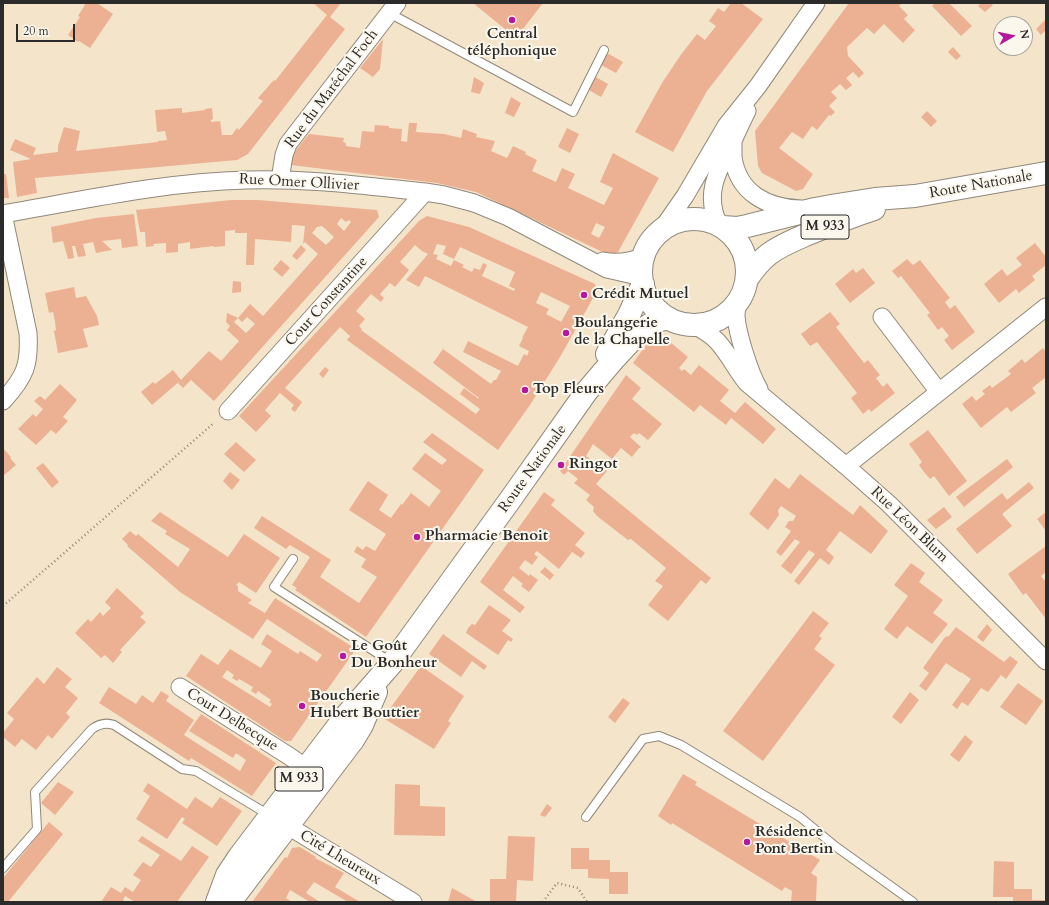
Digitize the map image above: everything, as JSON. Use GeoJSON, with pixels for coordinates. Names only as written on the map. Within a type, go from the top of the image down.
{"type":"FeatureCollection","features":[{"type":"Feature","properties":{"kind":"main road","name":"Route Nationale"},"geometry":{"type":"LineString","coordinates":[[721,226],[737,228],[816,209],[862,201],[916,196],[1046,173]]}},
{"type":"Feature","properties":{"kind":"main road","name":"Route Nationale"},"geometry":{"type":"LineString","coordinates":[[747,279],[755,267],[768,254],[779,247],[821,228],[858,214],[916,196]]}},
{"type":"Feature","properties":{"kind":"main road"},"geometry":{"type":"LineString","coordinates":[[692,219],[706,220],[721,226],[735,238],[744,252],[747,262],[747,279],[737,303],[726,314],[718,319],[704,324],[693,325],[668,318],[659,312],[649,299],[643,272],[650,243],[662,229],[678,221],[692,219]]}},
{"type":"Feature","properties":{"kind":"main road","name":"Route Nationale"},"geometry":{"type":"LineString","coordinates":[[587,391],[629,315],[643,272]]}},
{"type":"Feature","properties":{"kind":"main road","name":"Route Nationale"},"geometry":{"type":"LineString","coordinates":[[230,902],[279,821],[315,774],[353,740],[362,725],[374,696],[392,663],[587,391],[640,331],[654,322],[668,318]]}},
{"type":"Feature","properties":{"kind":"main road","name":"Route Nationale"},"geometry":{"type":"LineString","coordinates":[[217,902],[232,866],[279,821]]}},
{"type":"Feature","properties":{"kind":"street"},"geometry":{"type":"LineString","coordinates":[[662,229],[685,196],[726,126],[758,86],[816,3]]}},
{"type":"Feature","properties":{"kind":"street","name":"Rue du Maréchal Foch"},"geometry":{"type":"LineString","coordinates":[[280,180],[284,154],[288,144],[393,8]]}},
{"type":"Feature","properties":{"kind":"street"},"geometry":{"type":"LineString","coordinates":[[721,226],[715,215],[713,186],[758,86]]}},
{"type":"Feature","properties":{"kind":"street","name":"Route Nationale"},"geometry":{"type":"LineString","coordinates":[[733,141],[733,156],[737,171],[744,184],[751,192],[762,200],[775,206],[791,209],[816,209]]}},
{"type":"Feature","properties":{"kind":"street","name":"Rue Omer Ollivier"},"geometry":{"type":"LineString","coordinates":[[3,214],[173,185],[222,181],[308,181],[425,192],[458,198],[508,217],[584,257],[616,263],[629,261],[643,272]]}},
{"type":"Feature","properties":{"kind":"street","name":"Cour Constantine"},"geometry":{"type":"LineString","coordinates":[[228,411],[425,192]]}},
{"type":"Feature","properties":{"kind":"street"},"geometry":{"type":"LineString","coordinates":[[3,214],[28,333],[29,347],[25,371],[20,381],[3,401]]}},
{"type":"Feature","properties":{"kind":"street","name":"Rue Léon Blum"},"geometry":{"type":"LineString","coordinates":[[737,303],[736,316],[741,339],[755,382],[764,397]]}},
{"type":"Feature","properties":{"kind":"street"},"geometry":{"type":"LineString","coordinates":[[846,466],[1046,307]]}},
{"type":"Feature","properties":{"kind":"street"},"geometry":{"type":"LineString","coordinates":[[882,317],[939,392]]}},
{"type":"Feature","properties":{"kind":"street","name":"Rue Léon Blum"},"geometry":{"type":"LineString","coordinates":[[693,325],[704,330],[717,341],[742,378],[752,388],[846,466],[889,504],[1046,661]]}},
{"type":"Feature","properties":{"kind":"street","name":"Cour Delbecque"},"geometry":{"type":"LineString","coordinates":[[180,687],[315,774]]}},
{"type":"Feature","properties":{"kind":"street","name":"Cité Lheureux"},"geometry":{"type":"LineString","coordinates":[[279,821],[413,902]]}},
{"type":"Feature","properties":{"kind":"lane"},"geometry":{"type":"LineString","coordinates":[[393,8],[573,112],[604,50]]}},
{"type":"Feature","properties":{"kind":"lane"},"geometry":{"type":"LineString","coordinates":[[294,559],[274,587],[392,663]]}},
{"type":"Feature","properties":{"kind":"lane"},"geometry":{"type":"LineString","coordinates":[[3,868],[37,829],[35,792],[92,729],[100,724],[114,725],[182,769],[196,771],[279,821]]}},
{"type":"Feature","properties":{"kind":"lane"},"geometry":{"type":"LineString","coordinates":[[586,817],[643,739],[659,736],[681,745],[800,817],[835,846],[913,902]]}},
{"type":"Feature","properties":{"kind":"path"},"geometry":{"type":"LineString","coordinates":[[3,606],[228,411]]}},
{"type":"Feature","properties":{"kind":"path"},"geometry":{"type":"LineString","coordinates":[[543,902],[557,883],[578,888],[587,902]]}},
{"type":"Feature","properties":{"kind":"building"},"geometry":{"type":"Polygon","coordinates":[[[86,3],[97,3],[113,14],[90,48],[68,35],[80,17],[78,16],[86,3]]]}},
{"type":"Feature","properties":{"kind":"building"},"geometry":{"type":"Polygon","coordinates":[[[313,3],[341,3],[330,17],[345,29],[248,154],[237,160],[35,178],[37,193],[17,197],[13,162],[31,159],[10,150],[15,139],[36,148],[33,155],[58,152],[58,146],[64,127],[80,131],[76,151],[158,142],[167,140],[165,131],[157,132],[155,110],[182,108],[182,113],[212,108],[213,119],[211,122],[220,121],[222,135],[232,135],[237,128],[239,130],[263,101],[258,98],[274,80],[275,81],[327,15],[313,3]]]}},
{"type":"Feature","properties":{"kind":"building","name":"Central téléphonique"},"geometry":{"type":"Polygon","coordinates":[[[473,3],[543,3],[516,38],[473,3]]]}},
{"type":"Feature","properties":{"kind":"building"},"geometry":{"type":"Polygon","coordinates":[[[731,3],[741,3],[763,19],[707,91],[673,152],[635,132],[662,83],[680,56],[697,34],[705,40],[716,26],[709,21],[718,8],[724,12],[731,3]]]}},
{"type":"Feature","properties":{"kind":"building"},"geometry":{"type":"Polygon","coordinates":[[[849,3],[902,3],[899,6],[908,15],[904,19],[915,30],[903,43],[884,24],[874,34],[867,28],[847,47],[848,56],[864,73],[859,78],[853,72],[846,78],[852,85],[846,90],[840,84],[831,92],[837,98],[829,106],[835,112],[831,116],[829,115],[817,130],[812,126],[803,139],[792,132],[779,148],[813,174],[803,189],[796,191],[762,173],[758,166],[755,131],[849,3]]]}},
{"type":"Feature","properties":{"kind":"building"},"geometry":{"type":"Polygon","coordinates":[[[935,3],[949,3],[972,26],[961,36],[932,6],[935,3]]]}},
{"type":"Feature","properties":{"kind":"building"},"geometry":{"type":"Polygon","coordinates":[[[981,3],[991,3],[993,5],[985,12],[978,6],[981,3]]]}},
{"type":"Feature","properties":{"kind":"building"},"geometry":{"type":"Polygon","coordinates":[[[1046,19],[1046,30],[1041,35],[1036,29],[1046,19]]]}},
{"type":"Feature","properties":{"kind":"building"},"geometry":{"type":"Polygon","coordinates":[[[383,39],[380,69],[373,77],[360,68],[383,39]]]}},
{"type":"Feature","properties":{"kind":"building"},"geometry":{"type":"Polygon","coordinates":[[[953,47],[961,56],[956,60],[948,52],[953,47]]]}},
{"type":"Feature","properties":{"kind":"building"},"geometry":{"type":"Polygon","coordinates":[[[607,53],[623,62],[616,73],[601,65],[607,53]]]}},
{"type":"Feature","properties":{"kind":"building"},"geometry":{"type":"Polygon","coordinates":[[[594,76],[608,84],[601,97],[587,89],[594,76]]]}},
{"type":"Feature","properties":{"kind":"building"},"geometry":{"type":"Polygon","coordinates":[[[474,77],[484,83],[480,94],[471,92],[474,77]]]}},
{"type":"Feature","properties":{"kind":"building"},"geometry":{"type":"Polygon","coordinates":[[[511,97],[521,103],[514,117],[505,113],[511,97]]]}},
{"type":"Feature","properties":{"kind":"building"},"geometry":{"type":"Polygon","coordinates":[[[927,111],[937,121],[931,127],[921,117],[927,111]]]}},
{"type":"Feature","properties":{"kind":"building"},"geometry":{"type":"Polygon","coordinates":[[[409,123],[417,123],[416,132],[444,134],[461,138],[463,129],[477,134],[476,137],[495,141],[491,151],[507,158],[513,146],[526,152],[525,154],[537,160],[532,171],[556,182],[562,168],[575,174],[568,188],[604,205],[613,188],[600,182],[613,153],[659,178],[618,252],[609,255],[476,192],[437,183],[291,165],[291,156],[309,134],[344,138],[343,142],[346,143],[346,146],[360,148],[362,131],[374,132],[375,125],[389,126],[389,128],[402,129],[401,141],[407,142],[409,123]],[[596,223],[591,234],[599,238],[605,227],[596,223]]]}},
{"type":"Feature","properties":{"kind":"building"},"geometry":{"type":"Polygon","coordinates":[[[567,128],[579,134],[570,153],[558,147],[567,128]]]}},
{"type":"Feature","properties":{"kind":"building"},"geometry":{"type":"Polygon","coordinates":[[[3,174],[6,174],[9,198],[3,198],[3,174]]]}},
{"type":"Feature","properties":{"kind":"building"},"geometry":{"type":"Polygon","coordinates":[[[231,200],[258,200],[377,210],[379,217],[214,401],[191,380],[183,388],[178,383],[209,351],[221,361],[239,341],[227,330],[230,326],[226,322],[227,313],[238,318],[250,304],[263,316],[318,254],[305,242],[303,244],[305,226],[292,225],[291,242],[255,239],[254,265],[246,265],[247,233],[235,233],[235,230],[225,231],[225,246],[190,249],[190,242],[178,244],[178,252],[166,253],[166,243],[153,244],[154,246],[146,247],[145,232],[140,232],[136,210],[231,200]],[[341,218],[337,224],[344,231],[351,222],[349,220],[346,222],[341,218]],[[322,226],[317,227],[312,233],[326,245],[334,237],[322,226]],[[247,317],[242,322],[238,318],[234,322],[246,333],[255,324],[247,317]]]}},
{"type":"Feature","properties":{"kind":"building"},"geometry":{"type":"Polygon","coordinates":[[[134,214],[138,246],[122,248],[121,239],[102,241],[112,250],[96,253],[93,242],[83,244],[86,256],[78,257],[75,246],[72,246],[74,258],[68,259],[63,241],[53,243],[51,227],[96,218],[134,214]]]}},
{"type":"Feature","properties":{"kind":"building"},"geometry":{"type":"Polygon","coordinates":[[[427,216],[469,227],[595,284],[597,291],[560,357],[530,405],[498,450],[347,340],[350,336],[340,327],[285,388],[302,402],[295,412],[291,409],[294,405],[280,393],[265,410],[271,416],[256,432],[239,416],[419,221],[427,216]],[[437,244],[433,254],[438,255],[436,259],[451,266],[454,260],[464,265],[462,267],[472,272],[474,268],[480,270],[483,263],[487,265],[482,276],[514,291],[515,289],[509,286],[515,272],[460,247],[454,259],[443,254],[446,246],[437,244]],[[415,245],[400,262],[409,270],[395,287],[390,283],[380,294],[384,298],[381,302],[371,294],[356,311],[365,319],[359,326],[362,329],[361,330],[476,414],[480,409],[460,394],[464,388],[479,398],[433,363],[443,349],[491,384],[494,380],[496,380],[501,371],[463,352],[468,341],[518,366],[524,354],[527,356],[529,351],[519,346],[528,327],[425,276],[419,287],[406,280],[428,254],[415,245]],[[541,292],[536,303],[549,309],[546,314],[561,322],[570,306],[541,292]]]}},
{"type":"Feature","properties":{"kind":"building"},"geometry":{"type":"Polygon","coordinates":[[[1035,243],[1046,257],[1046,265],[1032,276],[1035,280],[1019,293],[1016,289],[999,303],[984,284],[1002,269],[1007,276],[1022,265],[1016,258],[1035,243]]]}},
{"type":"Feature","properties":{"kind":"building"},"geometry":{"type":"Polygon","coordinates":[[[301,245],[306,250],[297,260],[292,256],[301,245]]]}},
{"type":"Feature","properties":{"kind":"building"},"geometry":{"type":"Polygon","coordinates":[[[907,259],[913,265],[920,260],[950,298],[945,302],[950,309],[955,305],[975,332],[952,350],[944,340],[949,336],[942,327],[938,330],[927,315],[930,313],[901,276],[898,278],[892,271],[907,259]]]}},
{"type":"Feature","properties":{"kind":"building"},"geometry":{"type":"Polygon","coordinates":[[[281,260],[290,268],[282,277],[273,269],[281,260]]]}},
{"type":"Feature","properties":{"kind":"building"},"geometry":{"type":"Polygon","coordinates":[[[863,268],[875,283],[850,303],[835,284],[853,269],[856,273],[863,268]]]}},
{"type":"Feature","properties":{"kind":"building"},"geometry":{"type":"Polygon","coordinates":[[[233,281],[241,282],[241,292],[232,293],[233,281]]]}},
{"type":"Feature","properties":{"kind":"building"},"geometry":{"type":"Polygon","coordinates":[[[74,287],[76,298],[86,296],[97,316],[99,325],[83,329],[88,347],[58,353],[54,331],[56,330],[53,312],[49,313],[45,293],[74,287]]]}},
{"type":"Feature","properties":{"kind":"building"},"geometry":{"type":"Polygon","coordinates":[[[830,312],[840,324],[836,327],[864,363],[868,360],[880,375],[876,378],[883,387],[887,383],[895,393],[871,412],[869,409],[863,414],[851,398],[857,393],[817,342],[810,346],[801,334],[830,312]]]}},
{"type":"Feature","properties":{"kind":"building"},"geometry":{"type":"Polygon","coordinates":[[[658,332],[688,357],[679,368],[682,371],[684,369],[691,375],[699,365],[729,390],[720,401],[735,413],[745,402],[776,429],[763,444],[731,418],[726,425],[700,405],[694,412],[633,363],[654,334],[658,332]]]}},
{"type":"Feature","properties":{"kind":"building"},"geometry":{"type":"Polygon","coordinates":[[[1043,348],[1046,352],[1046,377],[1032,388],[1036,393],[1011,412],[1007,407],[981,428],[962,404],[972,396],[976,401],[985,394],[982,391],[990,385],[992,388],[1011,374],[1008,371],[1022,359],[1025,363],[1043,348]]]}},
{"type":"Feature","properties":{"kind":"building"},"geometry":{"type":"Polygon","coordinates":[[[325,367],[329,370],[323,378],[319,374],[325,367]]]}},
{"type":"Feature","properties":{"kind":"building"},"geometry":{"type":"Polygon","coordinates":[[[173,370],[181,380],[152,405],[141,392],[153,382],[155,384],[173,370]]]}},
{"type":"Feature","properties":{"kind":"building"},"geometry":{"type":"Polygon","coordinates":[[[626,375],[641,388],[632,399],[662,424],[648,440],[639,433],[637,435],[634,433],[630,437],[641,447],[632,457],[621,448],[612,459],[593,444],[586,456],[607,471],[596,484],[711,578],[706,584],[701,580],[668,621],[648,605],[663,586],[655,581],[666,568],[631,539],[628,540],[597,516],[593,511],[594,507],[586,500],[590,495],[574,483],[578,479],[568,471],[564,475],[560,471],[626,375]]]}},
{"type":"Feature","properties":{"kind":"building"},"geometry":{"type":"Polygon","coordinates":[[[60,384],[77,400],[63,417],[68,421],[56,434],[51,430],[36,445],[18,429],[33,414],[36,417],[43,409],[34,401],[40,396],[45,400],[60,384]]]}},
{"type":"Feature","properties":{"kind":"building"},"geometry":{"type":"Polygon","coordinates":[[[928,430],[967,481],[949,496],[934,476],[930,479],[924,472],[919,465],[922,462],[909,444],[928,430]]]}},
{"type":"Feature","properties":{"kind":"building"},"geometry":{"type":"Polygon","coordinates":[[[432,433],[484,470],[366,637],[295,590],[297,588],[292,585],[310,557],[290,545],[286,549],[254,528],[262,516],[331,560],[320,577],[359,603],[377,577],[361,567],[366,559],[354,552],[357,546],[363,550],[366,546],[375,551],[386,534],[349,510],[368,481],[388,495],[379,510],[391,518],[411,493],[429,507],[441,491],[412,469],[425,453],[442,465],[447,460],[423,442],[432,433]]]}},
{"type":"Feature","properties":{"kind":"building"},"geometry":{"type":"Polygon","coordinates":[[[236,442],[256,460],[244,472],[224,454],[236,442]]]}},
{"type":"Feature","properties":{"kind":"building"},"geometry":{"type":"Polygon","coordinates":[[[3,448],[16,465],[3,476],[3,448]]]}},
{"type":"Feature","properties":{"kind":"building"},"geometry":{"type":"Polygon","coordinates":[[[1007,459],[1013,467],[964,507],[956,497],[1007,459]]]}},
{"type":"Feature","properties":{"kind":"building"},"geometry":{"type":"Polygon","coordinates":[[[43,463],[59,482],[52,488],[36,468],[43,463]]]}},
{"type":"Feature","properties":{"kind":"building"},"geometry":{"type":"Polygon","coordinates":[[[230,472],[240,480],[232,490],[223,481],[230,472]]]}},
{"type":"Feature","properties":{"kind":"building"},"geometry":{"type":"Polygon","coordinates":[[[800,474],[853,515],[860,505],[888,531],[871,554],[840,531],[826,550],[834,557],[829,565],[820,558],[799,585],[794,581],[815,554],[809,550],[791,574],[781,566],[800,542],[795,539],[781,556],[776,552],[791,531],[785,527],[789,521],[793,521],[796,516],[781,506],[778,510],[779,515],[768,530],[749,514],[775,478],[789,489],[800,474]]]}},
{"type":"Feature","properties":{"kind":"building"},"geometry":{"type":"Polygon","coordinates":[[[1029,482],[1034,488],[1002,514],[1012,526],[977,554],[956,529],[1002,493],[1007,500],[1029,482]]]}},
{"type":"Feature","properties":{"kind":"building"},"geometry":{"type":"Polygon","coordinates":[[[544,492],[555,500],[551,505],[585,533],[575,545],[585,553],[581,558],[572,552],[559,569],[537,551],[534,554],[538,557],[532,565],[525,560],[519,568],[529,576],[530,574],[538,580],[529,592],[521,586],[523,584],[513,576],[503,590],[525,607],[520,613],[480,582],[544,492]]]}},
{"type":"Feature","properties":{"kind":"building"},"geometry":{"type":"Polygon","coordinates":[[[944,507],[952,517],[936,529],[927,520],[944,507]]]}},
{"type":"Feature","properties":{"kind":"building"},"geometry":{"type":"Polygon","coordinates":[[[160,512],[228,557],[244,534],[280,558],[256,593],[239,582],[236,585],[238,586],[238,591],[252,600],[248,603],[265,613],[275,598],[356,649],[291,741],[285,741],[186,676],[201,654],[218,665],[230,649],[261,668],[272,651],[261,644],[267,634],[298,654],[300,651],[317,662],[322,655],[267,619],[253,639],[180,592],[127,546],[128,545],[122,539],[130,531],[136,536],[138,534],[178,567],[190,549],[165,534],[167,531],[151,521],[160,512]],[[227,670],[222,677],[270,707],[272,704],[269,702],[271,700],[258,691],[256,694],[251,691],[253,687],[239,679],[237,681],[232,678],[234,675],[227,670]]]}},
{"type":"Feature","properties":{"kind":"building"},"geometry":{"type":"Polygon","coordinates":[[[1046,512],[1046,531],[1037,519],[1046,512]]]}},
{"type":"Feature","properties":{"kind":"building"},"geometry":{"type":"Polygon","coordinates":[[[1046,546],[1046,572],[1041,576],[1044,580],[1046,579],[1046,619],[1026,593],[1023,595],[1008,574],[1046,546]]]}},
{"type":"Feature","properties":{"kind":"building"},"geometry":{"type":"Polygon","coordinates":[[[911,563],[925,573],[919,582],[943,600],[933,613],[948,624],[932,644],[907,626],[897,639],[884,629],[908,596],[894,585],[911,563]]]}},
{"type":"Feature","properties":{"kind":"building"},"geometry":{"type":"Polygon","coordinates":[[[545,567],[554,575],[550,580],[540,572],[545,567]]]}},
{"type":"Feature","properties":{"kind":"building"},"geometry":{"type":"Polygon","coordinates":[[[117,588],[144,613],[140,617],[146,622],[120,650],[122,652],[113,663],[105,655],[101,658],[75,633],[88,619],[91,622],[100,612],[103,616],[111,608],[105,602],[117,588]]]}},
{"type":"Feature","properties":{"kind":"building"},"geometry":{"type":"Polygon","coordinates":[[[489,605],[511,620],[502,631],[513,639],[511,642],[508,640],[498,655],[466,633],[472,624],[475,625],[489,605]]]}},
{"type":"Feature","properties":{"kind":"building"},"geometry":{"type":"Polygon","coordinates":[[[813,611],[829,623],[819,636],[822,638],[814,649],[835,665],[763,761],[723,731],[813,611]]]}},
{"type":"Feature","properties":{"kind":"building"},"geometry":{"type":"Polygon","coordinates":[[[987,624],[992,630],[983,642],[977,637],[987,624]]]}},
{"type":"Feature","properties":{"kind":"building"},"geometry":{"type":"Polygon","coordinates":[[[956,627],[1004,662],[1010,656],[1018,662],[1006,679],[1001,675],[988,692],[981,688],[968,706],[962,702],[957,709],[952,705],[971,679],[961,672],[946,663],[926,691],[919,686],[929,673],[923,668],[945,637],[949,636],[956,627]]]}},
{"type":"Feature","properties":{"kind":"building"},"geometry":{"type":"Polygon","coordinates":[[[443,634],[487,666],[484,670],[472,661],[461,677],[429,654],[443,634]]]}},
{"type":"Feature","properties":{"kind":"building"},"geometry":{"type":"Polygon","coordinates":[[[421,666],[464,696],[448,721],[451,723],[434,749],[383,718],[421,666]]]}},
{"type":"Feature","properties":{"kind":"building"},"geometry":{"type":"Polygon","coordinates":[[[57,667],[72,679],[65,687],[78,698],[66,713],[70,717],[52,739],[48,735],[36,750],[22,739],[15,747],[3,737],[3,733],[14,719],[7,713],[37,677],[44,684],[57,667]]]}},
{"type":"Feature","properties":{"kind":"building"},"geometry":{"type":"Polygon","coordinates":[[[1018,683],[1043,701],[1026,725],[1000,707],[1018,683]]]}},
{"type":"Feature","properties":{"kind":"building"},"geometry":{"type":"Polygon","coordinates":[[[109,687],[136,704],[142,695],[153,703],[161,691],[169,696],[166,701],[194,720],[184,735],[240,771],[246,760],[236,753],[233,758],[189,731],[201,714],[276,763],[252,796],[191,758],[189,761],[99,703],[109,687]]]}},
{"type":"Feature","properties":{"kind":"building"},"geometry":{"type":"Polygon","coordinates":[[[910,692],[919,700],[901,724],[892,717],[910,692]]]}},
{"type":"Feature","properties":{"kind":"building"},"geometry":{"type":"Polygon","coordinates":[[[623,698],[630,703],[615,723],[608,717],[623,698]]]}},
{"type":"Feature","properties":{"kind":"building"},"geometry":{"type":"Polygon","coordinates":[[[965,735],[973,742],[959,762],[950,755],[965,735]]]}},
{"type":"Feature","properties":{"kind":"building","name":"Résidence Pont Bertin"},"geometry":{"type":"Polygon","coordinates":[[[683,774],[697,782],[695,785],[820,860],[811,873],[817,877],[816,902],[791,902],[792,891],[785,887],[782,891],[672,823],[671,825],[658,816],[683,774]]]}},
{"type":"Feature","properties":{"kind":"building"},"geometry":{"type":"Polygon","coordinates":[[[58,782],[74,792],[55,815],[41,803],[58,782]]]}},
{"type":"Feature","properties":{"kind":"building"},"geometry":{"type":"Polygon","coordinates":[[[148,783],[187,809],[195,797],[212,808],[220,797],[242,811],[217,846],[182,823],[185,819],[182,817],[167,839],[136,819],[150,796],[143,791],[148,783]]]}},
{"type":"Feature","properties":{"kind":"building"},"geometry":{"type":"Polygon","coordinates":[[[395,784],[420,785],[420,806],[445,807],[445,836],[394,835],[395,784]]]}},
{"type":"Feature","properties":{"kind":"building"},"geometry":{"type":"Polygon","coordinates":[[[547,804],[552,808],[545,817],[540,815],[547,804]]]}},
{"type":"Feature","properties":{"kind":"building"},"geometry":{"type":"Polygon","coordinates":[[[49,822],[63,834],[8,902],[3,902],[3,878],[49,822]]]}},
{"type":"Feature","properties":{"kind":"building"},"geometry":{"type":"Polygon","coordinates":[[[142,836],[181,861],[192,846],[209,857],[177,902],[135,902],[125,896],[123,900],[126,902],[101,902],[111,887],[121,893],[125,887],[133,892],[141,880],[133,875],[143,862],[151,867],[160,855],[138,841],[142,836]]]}},
{"type":"Feature","properties":{"kind":"building"},"geometry":{"type":"Polygon","coordinates":[[[508,836],[535,837],[533,881],[517,880],[516,902],[490,902],[490,879],[506,879],[508,836]]]}},
{"type":"Feature","properties":{"kind":"building"},"geometry":{"type":"Polygon","coordinates":[[[300,847],[316,857],[315,858],[344,873],[335,887],[360,902],[348,902],[314,882],[306,893],[320,902],[310,902],[290,890],[286,898],[292,902],[252,902],[285,857],[287,858],[292,848],[300,847]]]}},
{"type":"Feature","properties":{"kind":"building"},"geometry":{"type":"Polygon","coordinates":[[[571,848],[589,848],[589,860],[610,860],[610,872],[628,872],[628,894],[609,894],[609,879],[588,878],[588,869],[571,869],[571,848]]]}},
{"type":"Feature","properties":{"kind":"building"},"geometry":{"type":"Polygon","coordinates":[[[994,861],[1014,862],[1014,889],[1032,889],[1032,900],[1046,900],[1046,902],[1013,902],[1013,897],[993,897],[994,861]]]}},
{"type":"Feature","properties":{"kind":"building"},"geometry":{"type":"Polygon","coordinates":[[[452,888],[477,902],[448,902],[452,888]]]}},
{"type":"Feature","properties":{"kind":"place","name":"Central téléphonique"},"geometry":{"type":"Point","coordinates":[512,20]}},
{"type":"Feature","properties":{"kind":"place","name":"Crédit Mutuel"},"geometry":{"type":"Point","coordinates":[584,295]}},
{"type":"Feature","properties":{"kind":"place","name":"Boulangerie de la Chapelle"},"geometry":{"type":"Point","coordinates":[566,333]}},
{"type":"Feature","properties":{"kind":"place","name":"Top Fleurs"},"geometry":{"type":"Point","coordinates":[525,390]}},
{"type":"Feature","properties":{"kind":"place","name":"Ringot"},"geometry":{"type":"Point","coordinates":[561,465]}},
{"type":"Feature","properties":{"kind":"place","name":"Pharmacie Benoit"},"geometry":{"type":"Point","coordinates":[417,537]}},
{"type":"Feature","properties":{"kind":"place","name":"Le Goût Du Bonheur"},"geometry":{"type":"Point","coordinates":[343,656]}},
{"type":"Feature","properties":{"kind":"place","name":"Boucherie Hubert Bouttier"},"geometry":{"type":"Point","coordinates":[302,706]}},
{"type":"Feature","properties":{"kind":"place","name":"Résidence Pont Bertin"},"geometry":{"type":"Point","coordinates":[747,842]}}]}
